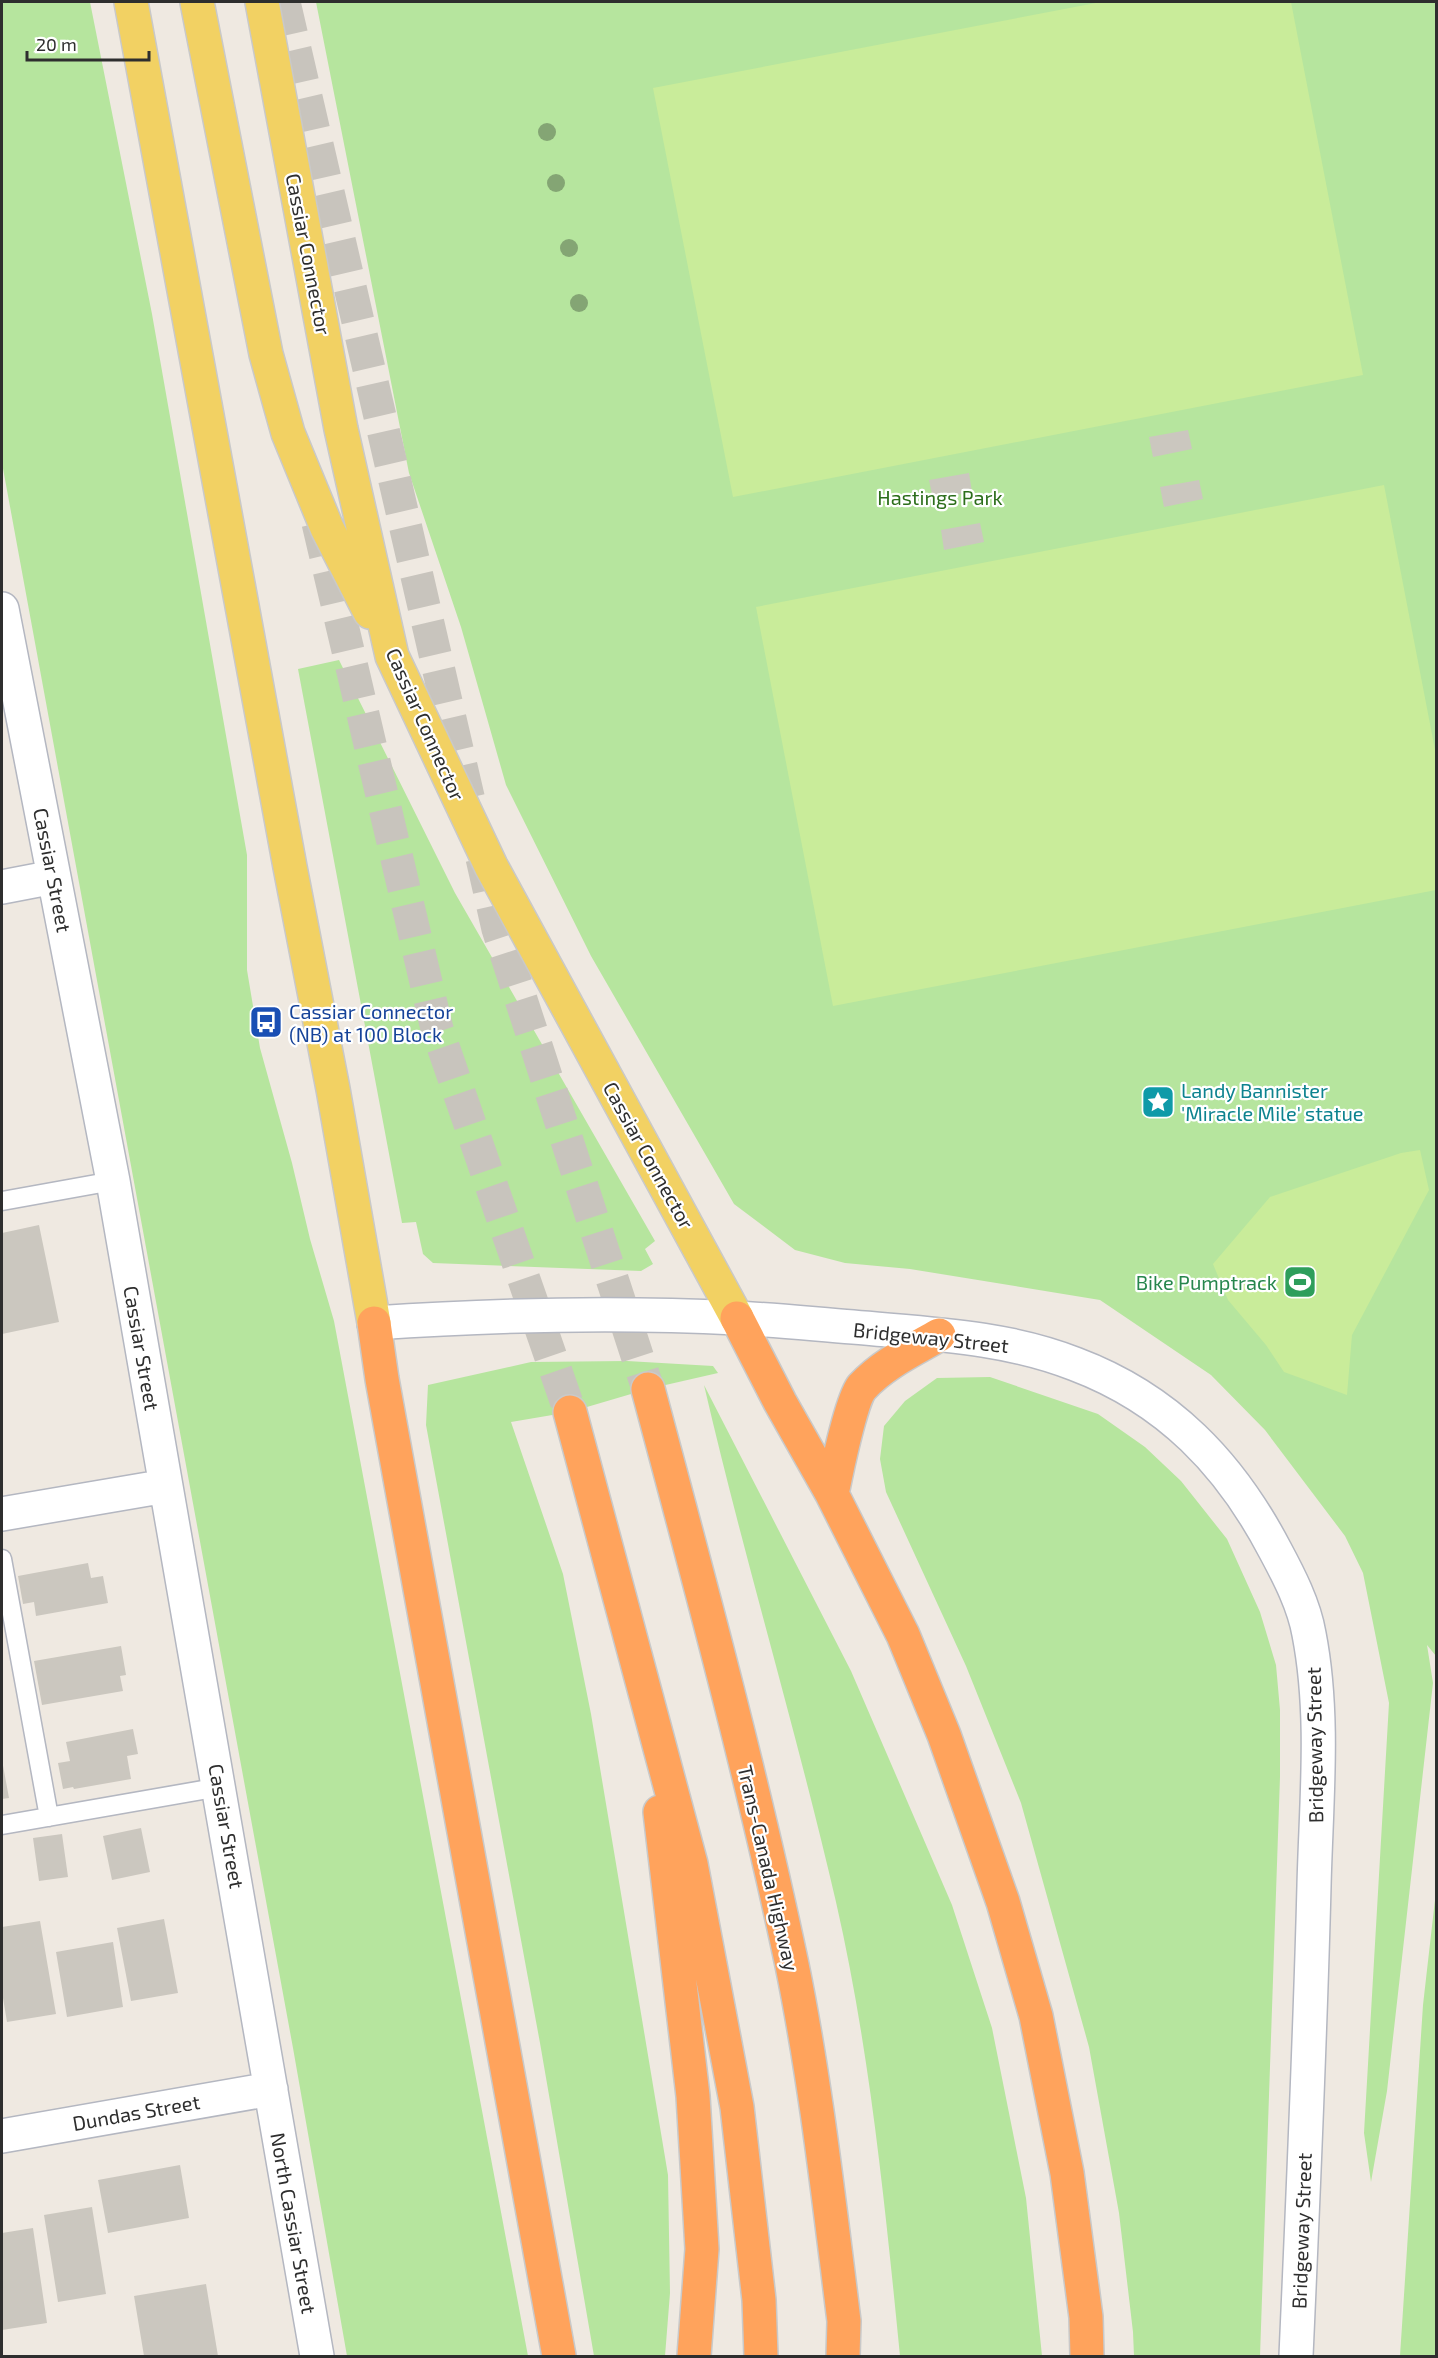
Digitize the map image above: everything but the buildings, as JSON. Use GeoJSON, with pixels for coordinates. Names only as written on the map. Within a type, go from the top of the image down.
{"type":"FeatureCollection","features":[{"type":"Feature","properties":{"kind":"highway"},"geometry":{"type":"LineString","coordinates":[[737,1318],[780,1402],[832,1494],[903,1635],[944,1735],[1003,1902],[1036,2016],[1067,2173],[1086,2317],[1087,2356]]}},
{"type":"Feature","properties":{"kind":"highway"},"geometry":{"type":"LineString","coordinates":[[374,1323],[560,2356]]}},
{"type":"Feature","properties":{"kind":"highway"},"geometry":{"type":"LineString","coordinates":[[832,1494],[848,1425],[860,1389],[881,1370],[939,1335]]}},
{"type":"Feature","properties":{"kind":"highway","name":"Trans-Canada Highway"},"geometry":{"type":"LineString","coordinates":[[648,1389],[724,1674],[792,1965],[814,2085],[844,2320],[843,2356]]}},
{"type":"Feature","properties":{"kind":"highway"},"geometry":{"type":"LineString","coordinates":[[570,1412],[691,1864],[737,2107],[759,2300],[761,2356]]}},
{"type":"Feature","properties":{"kind":"highway"},"geometry":{"type":"LineString","coordinates":[[646,1694],[693,2096],[702,2248],[694,2356]]}},
{"type":"Feature","properties":{"kind":"highway"},"geometry":{"type":"LineString","coordinates":[[844,2320],[852,2356]]}},
{"type":"Feature","properties":{"kind":"main road"},"geometry":{"type":"LineString","coordinates":[[131,2],[333,1089],[374,1323]]}},
{"type":"Feature","properties":{"kind":"main road"},"geometry":{"type":"LineString","coordinates":[[197,2],[266,354],[288,433],[327,528],[392,656]]}},
{"type":"Feature","properties":{"kind":"main road","name":"Cassiar Connector"},"geometry":{"type":"LineString","coordinates":[[262,2],[341,429],[392,656],[491,866],[737,1318]]}},
{"type":"Feature","properties":{"kind":"street","name":"Cassiar Street"},"geometry":{"type":"LineString","coordinates":[[2,609],[113,1181],[271,2089]]}},
{"type":"Feature","properties":{"kind":"street"},"geometry":{"type":"LineString","coordinates":[[2,887],[54,877]]}},
{"type":"Feature","properties":{"kind":"street","name":"Bridgeway Street"},"geometry":{"type":"LineString","coordinates":[[374,1323],[465,1318],[647,1316],[737,1318],[1005,1342],[1076,1364],[1122,1386],[1167,1414],[1217,1462],[1242,1492],[1288,1575],[1309,1629],[1316,1686],[1317,1749],[1311,1969],[1296,2356]]}},
{"type":"Feature","properties":{"kind":"street"},"geometry":{"type":"LineString","coordinates":[[2,1514],[166,1486]]}},
{"type":"Feature","properties":{"kind":"street","name":"Dundas Street"},"geometry":{"type":"LineString","coordinates":[[2,2136],[271,2089]]}},
{"type":"Feature","properties":{"kind":"street","name":"North Cassiar Street"},"geometry":{"type":"LineString","coordinates":[[271,2089],[317,2356]]}},
{"type":"Feature","properties":{"kind":"lane"},"geometry":{"type":"LineString","coordinates":[[2,1201],[113,1181]]}},
{"type":"Feature","properties":{"kind":"lane"},"geometry":{"type":"LineString","coordinates":[[2,1559],[49,1817]]}},
{"type":"Feature","properties":{"kind":"lane"},"geometry":{"type":"LineString","coordinates":[[2,1825],[220,1787]]}},
{"type":"Feature","properties":{"kind":"green space"},"geometry":{"type":"Polygon","coordinates":[[[2,2],[90,2],[152,314],[247,855],[247,970],[260,1048],[334,1321],[528,2356],[347,2356],[293,2048],[2,463],[2,2]]]}},
{"type":"Feature","properties":{"kind":"green space","name":"Hastings Park"},"geometry":{"type":"Polygon","coordinates":[[[316,2],[1436,2],[1436,1656],[1427,1645],[1433,1683],[1387,2091],[1371,2182],[1364,2133],[1389,1703],[1363,1573],[1345,1536],[1265,1430],[1211,1375],[1100,1300],[910,1269],[845,1263],[795,1250],[734,1204],[591,956],[506,785],[461,627],[409,473],[316,2]]]}},
{"type":"Feature","properties":{"kind":"green space"},"geometry":{"type":"Polygon","coordinates":[[[1101,2],[1291,2],[1363,375],[733,497],[653,88],[1101,2]]]}},
{"type":"Feature","properties":{"kind":"green space"},"geometry":{"type":"Polygon","coordinates":[[[1384,485],[1436,755],[1436,890],[833,1006],[756,607],[1384,485]]]}},
{"type":"Feature","properties":{"kind":"green space"},"geometry":{"type":"Polygon","coordinates":[[[339,660],[455,893],[655,1241],[645,1249],[653,1264],[641,1271],[433,1263],[423,1254],[416,1222],[402,1223],[298,669],[339,660]]]}},
{"type":"Feature","properties":{"kind":"green space","name":"Bike Pumptrack"},"geometry":{"type":"Polygon","coordinates":[[[1420,1150],[1429,1190],[1352,1335],[1347,1395],[1284,1372],[1266,1345],[1228,1300],[1213,1264],[1270,1197],[1401,1153],[1420,1150]]]}},
{"type":"Feature","properties":{"kind":"green space"},"geometry":{"type":"Polygon","coordinates":[[[627,1361],[713,1366],[718,1373],[648,1389],[570,1412],[511,1422],[563,1574],[591,1714],[668,2175],[670,2293],[665,2356],[594,2356],[540,2043],[426,1425],[428,1385],[531,1362],[627,1361]]]}},
{"type":"Feature","properties":{"kind":"green space"},"geometry":{"type":"Polygon","coordinates":[[[990,1377],[1098,1414],[1145,1447],[1181,1481],[1227,1539],[1260,1612],[1276,1665],[1280,1710],[1280,1777],[1260,2356],[1134,2356],[1119,2213],[1089,2047],[1021,1803],[966,1666],[886,1492],[880,1459],[884,1426],[905,1401],[937,1378],[990,1377]]]}},
{"type":"Feature","properties":{"kind":"green space"},"geometry":{"type":"Polygon","coordinates":[[[704,1385],[851,1671],[952,1905],[992,2028],[1026,2198],[1042,2356],[900,2356],[875,2128],[848,1958],[804,1773],[704,1385]]]}},
{"type":"Feature","properties":{"kind":"green space"},"geometry":{"type":"Polygon","coordinates":[[[1436,1891],[1436,2356],[1400,2356],[1423,2005],[1436,1891]]]}},
{"type":"Feature","properties":{"kind":"tunnel"},"geometry":{"type":"LineString","coordinates":[[284,2],[470,805]]}},
{"type":"Feature","properties":{"kind":"tunnel"},"geometry":{"type":"LineString","coordinates":[[318,523],[437,1029],[570,1412]]}},
{"type":"Feature","properties":{"kind":"tunnel"},"geometry":{"type":"LineString","coordinates":[[482,858],[498,929],[648,1389]]}},
{"type":"Feature","properties":{"kind":"place","name":"Cassiar Connector (NB) at 100 Block"},"geometry":{"type":"Point","coordinates":[266,1022]}},
{"type":"Feature","properties":{"kind":"place","name":"Landy Bannister 'Miracle Mile' statue"},"geometry":{"type":"Point","coordinates":[1158,1102]}},
{"type":"Feature","properties":{"kind":"place","name":"Bike Pumptrack"},"geometry":{"type":"Point","coordinates":[1300,1282]}}]}
